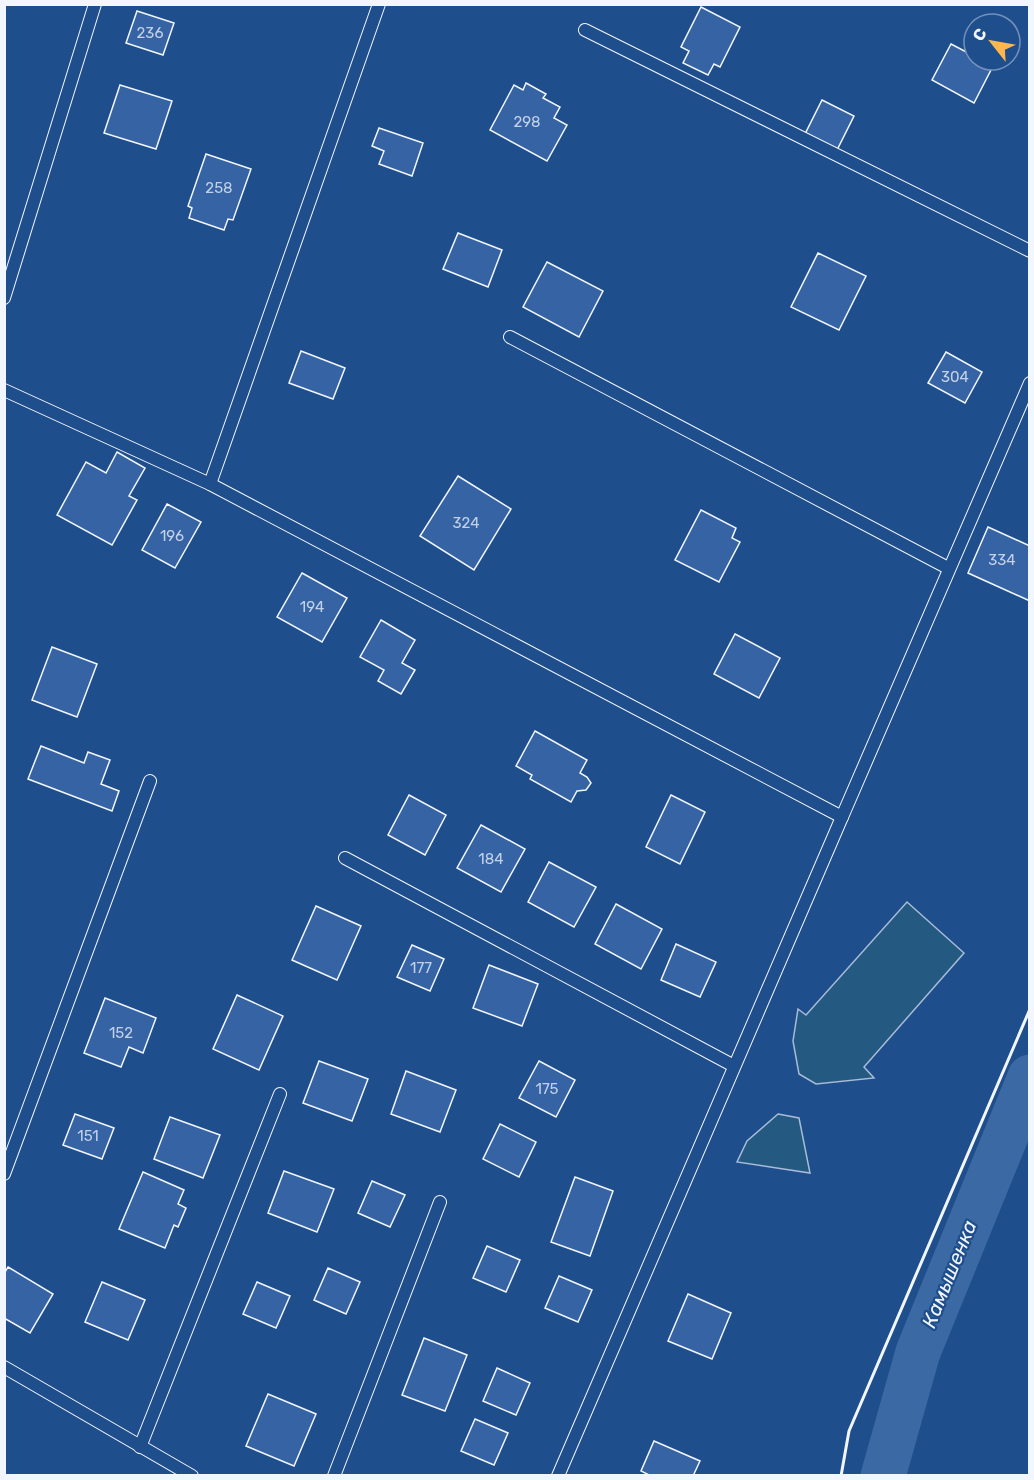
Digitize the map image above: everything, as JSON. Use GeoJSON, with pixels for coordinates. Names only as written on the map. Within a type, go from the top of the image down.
{"type":"FeatureCollection","features":[{"type":"Feature","properties":{"kind":"lane"},"geometry":{"type":"LineString","coordinates":[[4,298],[95,4]]}},
{"type":"Feature","properties":{"kind":"lane"},"geometry":{"type":"LineString","coordinates":[[210,484],[379,4]]}},
{"type":"Feature","properties":{"kind":"lane"},"geometry":{"type":"LineString","coordinates":[[585,30],[1029,251]]}},
{"type":"Feature","properties":{"kind":"lane"},"geometry":{"type":"LineString","coordinates":[[510,337],[948,568]]}},
{"type":"Feature","properties":{"kind":"lane"},"geometry":{"type":"LineString","coordinates":[[558,1476],[1029,383]]}},
{"type":"Feature","properties":{"kind":"lane"},"geometry":{"type":"LineString","coordinates":[[4,390],[210,484],[842,817]]}},
{"type":"Feature","properties":{"kind":"lane"},"geometry":{"type":"LineString","coordinates":[[4,1174],[150,781]]}},
{"type":"Feature","properties":{"kind":"lane"},"geometry":{"type":"LineString","coordinates":[[345,858],[734,1066]]}},
{"type":"Feature","properties":{"kind":"lane"},"geometry":{"type":"LineString","coordinates":[[140,1447],[280,1094]]}},
{"type":"Feature","properties":{"kind":"lane"},"geometry":{"type":"LineString","coordinates":[[334,1476],[440,1202]]}},
{"type":"Feature","properties":{"kind":"lane"},"geometry":{"type":"LineString","coordinates":[[4,1367],[192,1476]]}},
{"type":"Feature","properties":{"kind":"shaded area"},"geometry":{"type":"Polygon","coordinates":[[[907,902],[964,953],[864,1067],[874,1078],[816,1084],[799,1074],[793,1041],[798,1009],[806,1015],[907,902]]]}},
{"type":"Feature","properties":{"kind":"shaded area"},"geometry":{"type":"Polygon","coordinates":[[[778,1114],[799,1118],[810,1173],[737,1162],[747,1141],[778,1114]]]}},
{"type":"Feature","properties":{"kind":"building"},"geometry":{"type":"Polygon","coordinates":[[[701,7],[740,27],[720,67],[714,64],[708,75],[683,63],[689,51],[681,47],[701,7]]]}},
{"type":"Feature","properties":{"kind":"building"},"geometry":{"type":"Polygon","coordinates":[[[137,11],[174,23],[163,55],[126,43],[137,11]]]}},
{"type":"Feature","properties":{"kind":"building"},"geometry":{"type":"Polygon","coordinates":[[[951,44],[962,50],[962,72],[990,72],[974,103],[932,80],[951,44]]]}},
{"type":"Feature","properties":{"kind":"building"},"geometry":{"type":"Polygon","coordinates":[[[526,83],[546,94],[543,98],[560,107],[554,118],[567,125],[547,161],[490,130],[514,85],[523,90],[526,83]]]}},
{"type":"Feature","properties":{"kind":"building"},"geometry":{"type":"Polygon","coordinates":[[[120,85],[172,101],[156,149],[104,133],[120,85]]]}},
{"type":"Feature","properties":{"kind":"building"},"geometry":{"type":"Polygon","coordinates":[[[822,100],[854,116],[837,150],[805,134],[822,100]]]}},
{"type":"Feature","properties":{"kind":"building"},"geometry":{"type":"Polygon","coordinates":[[[379,128],[423,143],[412,176],[379,164],[384,151],[372,146],[379,128]]]}},
{"type":"Feature","properties":{"kind":"building"},"geometry":{"type":"Polygon","coordinates":[[[206,154],[251,169],[233,220],[228,219],[224,230],[189,218],[192,208],[188,206],[206,154]]]}},
{"type":"Feature","properties":{"kind":"building"},"geometry":{"type":"Polygon","coordinates":[[[458,233],[502,250],[488,287],[443,269],[458,233]]]}},
{"type":"Feature","properties":{"kind":"building"},"geometry":{"type":"Polygon","coordinates":[[[818,253],[866,276],[839,330],[791,307],[818,253]]]}},
{"type":"Feature","properties":{"kind":"building"},"geometry":{"type":"Polygon","coordinates":[[[547,262],[603,291],[579,337],[523,307],[547,262]]]}},
{"type":"Feature","properties":{"kind":"building"},"geometry":{"type":"Polygon","coordinates":[[[301,351],[345,368],[333,399],[289,383],[301,351]]]}},
{"type":"Feature","properties":{"kind":"building"},"geometry":{"type":"Polygon","coordinates":[[[946,352],[982,372],[965,403],[928,383],[946,352]]]}},
{"type":"Feature","properties":{"kind":"building"},"geometry":{"type":"Polygon","coordinates":[[[117,452],[145,468],[129,496],[137,500],[112,545],[57,515],[86,462],[106,473],[117,452]]]}},
{"type":"Feature","properties":{"kind":"building"},"geometry":{"type":"Polygon","coordinates":[[[458,476],[511,509],[474,570],[420,536],[458,476]]]}},
{"type":"Feature","properties":{"kind":"building"},"geometry":{"type":"Polygon","coordinates":[[[167,504],[201,522],[175,568],[142,550],[167,504]]]}},
{"type":"Feature","properties":{"kind":"building"},"geometry":{"type":"Polygon","coordinates":[[[701,510],[736,528],[732,538],[740,542],[719,582],[675,560],[701,510]]]}},
{"type":"Feature","properties":{"kind":"building"},"geometry":{"type":"Polygon","coordinates":[[[988,527],[1030,546],[1030,601],[968,573],[988,527]]]}},
{"type":"Feature","properties":{"kind":"building"},"geometry":{"type":"Polygon","coordinates":[[[302,573],[347,598],[322,642],[277,617],[302,573]]]}},
{"type":"Feature","properties":{"kind":"building"},"geometry":{"type":"Polygon","coordinates":[[[381,620],[415,640],[402,663],[415,670],[401,694],[378,681],[384,670],[360,657],[381,620]]]}},
{"type":"Feature","properties":{"kind":"building"},"geometry":{"type":"Polygon","coordinates":[[[735,634],[780,658],[759,698],[714,674],[735,634]]]}},
{"type":"Feature","properties":{"kind":"building"},"geometry":{"type":"Polygon","coordinates":[[[52,647],[97,664],[77,717],[32,700],[52,647]]]}},
{"type":"Feature","properties":{"kind":"building"},"geometry":{"type":"Polygon","coordinates":[[[535,731],[587,760],[580,773],[591,783],[586,790],[577,791],[571,802],[530,779],[532,775],[516,766],[535,731]]]}},
{"type":"Feature","properties":{"kind":"building"},"geometry":{"type":"Polygon","coordinates":[[[41,746],[84,763],[88,752],[110,760],[101,784],[119,791],[112,811],[28,779],[41,746]]]}},
{"type":"Feature","properties":{"kind":"building"},"geometry":{"type":"Polygon","coordinates":[[[409,795],[446,815],[425,855],[388,835],[409,795]]]}},
{"type":"Feature","properties":{"kind":"building"},"geometry":{"type":"Polygon","coordinates":[[[671,795],[705,812],[680,864],[646,847],[671,795]]]}},
{"type":"Feature","properties":{"kind":"building"},"geometry":{"type":"Polygon","coordinates":[[[481,825],[525,849],[501,892],[457,868],[481,825]]]}},
{"type":"Feature","properties":{"kind":"building"},"geometry":{"type":"Polygon","coordinates":[[[549,862],[596,887],[574,927],[528,902],[549,862]]]}},
{"type":"Feature","properties":{"kind":"building"},"geometry":{"type":"Polygon","coordinates":[[[616,904],[662,929],[641,969],[595,944],[616,904]]]}},
{"type":"Feature","properties":{"kind":"building"},"geometry":{"type":"Polygon","coordinates":[[[316,906],[361,926],[337,980],[292,960],[316,906]]]}},
{"type":"Feature","properties":{"kind":"building"},"geometry":{"type":"Polygon","coordinates":[[[676,944],[716,962],[700,997],[661,980],[676,944]]]}},
{"type":"Feature","properties":{"kind":"building"},"geometry":{"type":"Polygon","coordinates":[[[412,945],[444,959],[430,991],[397,977],[412,945]]]}},
{"type":"Feature","properties":{"kind":"building"},"geometry":{"type":"Polygon","coordinates":[[[489,965],[538,984],[522,1026],[473,1008],[489,965]]]}},
{"type":"Feature","properties":{"kind":"building"},"geometry":{"type":"Polygon","coordinates":[[[237,995],[283,1016],[259,1070],[213,1049],[237,995]]]}},
{"type":"Feature","properties":{"kind":"building"},"geometry":{"type":"Polygon","coordinates":[[[105,998],[156,1018],[143,1053],[129,1047],[121,1067],[84,1053],[105,998]]]}},
{"type":"Feature","properties":{"kind":"building"},"geometry":{"type":"Polygon","coordinates":[[[319,1061],[368,1079],[352,1121],[303,1103],[319,1061]]]}},
{"type":"Feature","properties":{"kind":"building"},"geometry":{"type":"Polygon","coordinates":[[[539,1061],[575,1080],[556,1117],[519,1098],[539,1061]]]}},
{"type":"Feature","properties":{"kind":"building"},"geometry":{"type":"Polygon","coordinates":[[[406,1071],[456,1090],[440,1132],[391,1114],[406,1071]]]}},
{"type":"Feature","properties":{"kind":"building"},"geometry":{"type":"Polygon","coordinates":[[[75,1114],[114,1128],[102,1159],[63,1145],[75,1114]]]}},
{"type":"Feature","properties":{"kind":"building"},"geometry":{"type":"Polygon","coordinates":[[[170,1117],[220,1135],[203,1178],[154,1159],[170,1117]]]}},
{"type":"Feature","properties":{"kind":"building"},"geometry":{"type":"Polygon","coordinates":[[[500,1124],[536,1142],[519,1177],[483,1159],[500,1124]]]}},
{"type":"Feature","properties":{"kind":"building"},"geometry":{"type":"Polygon","coordinates":[[[284,1171],[334,1189],[317,1232],[268,1213],[284,1171]]]}},
{"type":"Feature","properties":{"kind":"building"},"geometry":{"type":"Polygon","coordinates":[[[143,1172],[184,1190],[178,1204],[186,1208],[178,1227],[174,1225],[165,1248],[119,1229],[143,1172]]]}},
{"type":"Feature","properties":{"kind":"building"},"geometry":{"type":"Polygon","coordinates":[[[575,1177],[613,1191],[590,1256],[551,1242],[575,1177]]]}},
{"type":"Feature","properties":{"kind":"building"},"geometry":{"type":"Polygon","coordinates":[[[372,1181],[405,1195],[390,1227],[358,1213],[372,1181]]]}},
{"type":"Feature","properties":{"kind":"building"},"geometry":{"type":"Polygon","coordinates":[[[487,1246],[520,1260],[506,1292],[473,1278],[487,1246]]]}},
{"type":"Feature","properties":{"kind":"building"},"geometry":{"type":"Polygon","coordinates":[[[8,1267],[53,1294],[30,1333],[4,1318],[4,1274],[8,1267]]]}},
{"type":"Feature","properties":{"kind":"building"},"geometry":{"type":"Polygon","coordinates":[[[328,1268],[360,1282],[346,1314],[314,1300],[328,1268]]]}},
{"type":"Feature","properties":{"kind":"building"},"geometry":{"type":"Polygon","coordinates":[[[559,1276],[592,1290],[578,1322],[545,1308],[559,1276]]]}},
{"type":"Feature","properties":{"kind":"building"},"geometry":{"type":"Polygon","coordinates":[[[102,1282],[145,1300],[128,1340],[85,1322],[102,1282]]]}},
{"type":"Feature","properties":{"kind":"building"},"geometry":{"type":"Polygon","coordinates":[[[257,1282],[290,1296],[276,1328],[243,1314],[257,1282]]]}},
{"type":"Feature","properties":{"kind":"building"},"geometry":{"type":"Polygon","coordinates":[[[688,1294],[731,1313],[712,1359],[668,1341],[688,1294]]]}},
{"type":"Feature","properties":{"kind":"building"},"geometry":{"type":"Polygon","coordinates":[[[424,1338],[467,1355],[445,1411],[402,1395],[424,1338]]]}},
{"type":"Feature","properties":{"kind":"building"},"geometry":{"type":"Polygon","coordinates":[[[497,1368],[530,1383],[516,1415],[483,1401],[497,1368]]]}},
{"type":"Feature","properties":{"kind":"building"},"geometry":{"type":"Polygon","coordinates":[[[268,1394],[316,1414],[294,1466],[246,1446],[268,1394]]]}},
{"type":"Feature","properties":{"kind":"building"},"geometry":{"type":"Polygon","coordinates":[[[475,1419],[508,1433],[494,1465],[461,1451],[475,1419]]]}},
{"type":"Feature","properties":{"kind":"building"},"geometry":{"type":"Polygon","coordinates":[[[654,1441],[700,1461],[693,1476],[651,1476],[641,1471],[654,1441]]]}},
{"type":"Feature","properties":{"kind":"waterway","name":"Камышенка"},"geometry":{"type":"LineString","coordinates":[[883,1476],[918,1352],[1030,1077]]}},
{"type":"Feature","properties":{"kind":"wall"},"geometry":{"type":"LineString","coordinates":[[841,1476],[849,1431],[1030,1009]]}}]}
